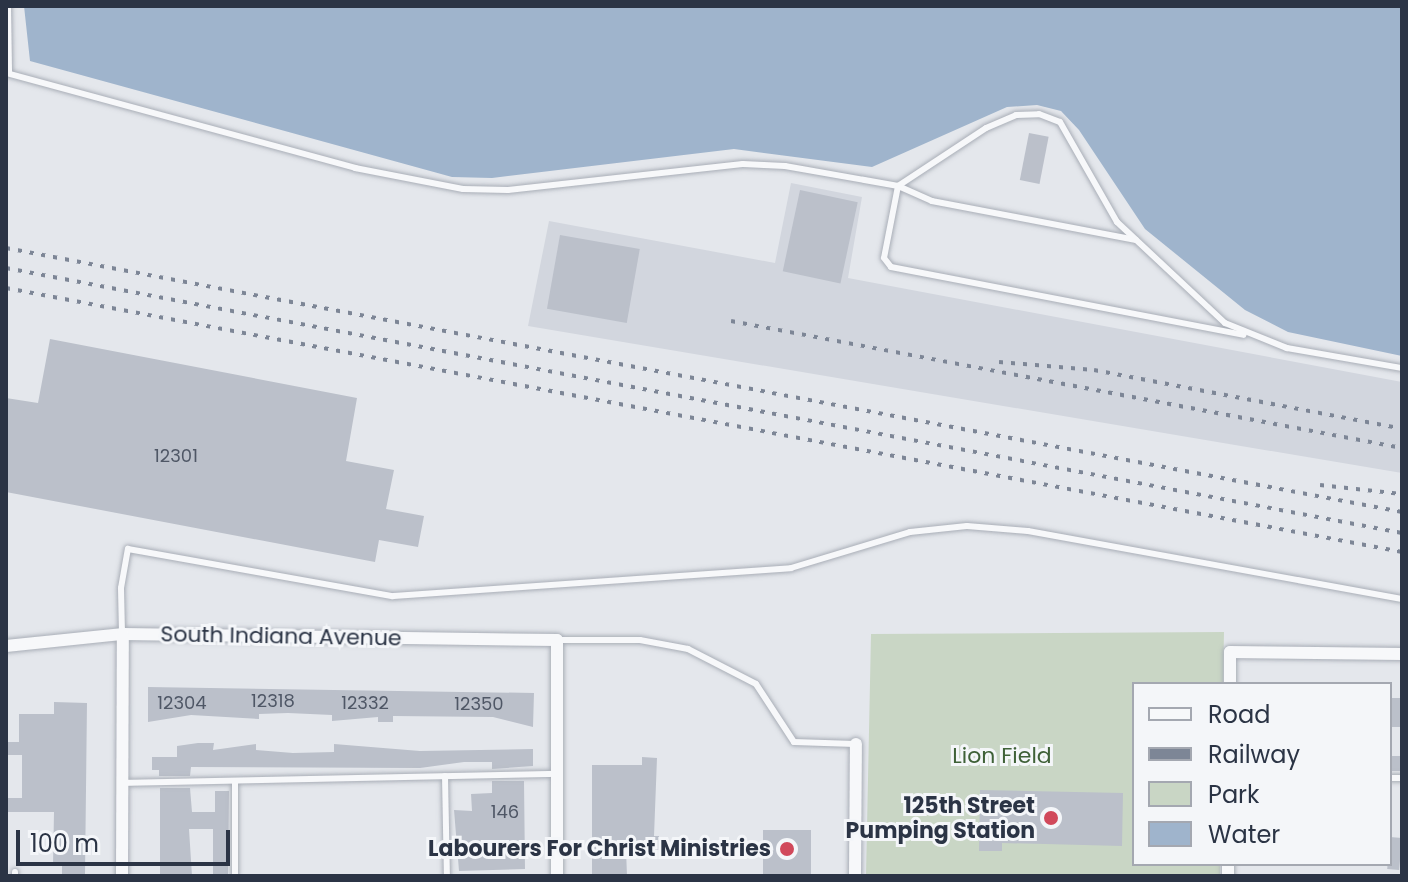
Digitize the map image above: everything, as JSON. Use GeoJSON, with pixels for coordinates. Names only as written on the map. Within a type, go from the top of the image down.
{"type":"FeatureCollection","features":[{"type":"Feature","properties":{"kind":"street","name":"South Indiana Avenue"},"geometry":{"type":"LineString","coordinates":[[6,646],[123,634],[557,640]]}},
{"type":"Feature","properties":{"kind":"street"},"geometry":{"type":"LineString","coordinates":[[122,876],[123,634]]}},
{"type":"Feature","properties":{"kind":"street"},"geometry":{"type":"LineString","coordinates":[[557,640],[557,876]]}},
{"type":"Feature","properties":{"kind":"street"},"geometry":{"type":"LineString","coordinates":[[1230,682],[1230,652],[1402,654]]}},
{"type":"Feature","properties":{"kind":"street"},"geometry":{"type":"LineString","coordinates":[[855,876],[856,744]]}},
{"type":"Feature","properties":{"kind":"lane"},"geometry":{"type":"LineString","coordinates":[[8,6],[7,73],[355,168],[463,189],[508,190],[743,164],[785,166],[898,186],[932,201],[1136,240]]}},
{"type":"Feature","properties":{"kind":"lane"},"geometry":{"type":"LineString","coordinates":[[1253,337],[1225,323],[1117,222],[1060,122],[1039,114],[1016,115],[986,128],[898,186],[884,258],[891,267],[1253,337],[1287,348],[1402,368]]}},
{"type":"Feature","properties":{"kind":"lane"},"geometry":{"type":"LineString","coordinates":[[123,634],[121,588],[128,549],[393,596],[791,568],[910,532],[967,526],[1028,531],[1402,599]]}},
{"type":"Feature","properties":{"kind":"lane"},"geometry":{"type":"LineString","coordinates":[[557,640],[640,640],[688,649],[756,684],[794,742],[856,744]]}},
{"type":"Feature","properties":{"kind":"lane"},"geometry":{"type":"LineString","coordinates":[[122,783],[557,774]]}},
{"type":"Feature","properties":{"kind":"lane"},"geometry":{"type":"LineString","coordinates":[[445,776],[447,876]]}},
{"type":"Feature","properties":{"kind":"lane"},"geometry":{"type":"LineString","coordinates":[[235,781],[235,874]]}},
{"type":"Feature","properties":{"kind":"shaded area"},"geometry":{"type":"Polygon","coordinates":[[[791,183],[862,197],[848,278],[1402,382],[1402,473],[528,326],[549,221],[775,263],[791,183]]]}},
{"type":"Feature","properties":{"kind":"green space","name":"Lion Field"},"geometry":{"type":"Polygon","coordinates":[[[1224,632],[1223,682],[1132,682],[1132,866],[1220,866],[1220,876],[866,876],[871,634],[1224,632]]]}},
{"type":"Feature","properties":{"kind":"water"},"geometry":{"type":"Polygon","coordinates":[[[24,6],[1402,6],[1402,356],[1288,332],[1245,310],[1145,229],[1079,130],[1061,111],[1037,105],[1007,107],[872,167],[734,149],[492,178],[452,177],[30,61],[24,6]]]}},
{"type":"Feature","properties":{"kind":"building"},"geometry":{"type":"Polygon","coordinates":[[[1029,133],[1049,137],[1039,184],[1020,180],[1029,133]]]}},
{"type":"Feature","properties":{"kind":"building"},"geometry":{"type":"Polygon","coordinates":[[[800,190],[858,202],[840,283],[783,271],[800,190]]]}},
{"type":"Feature","properties":{"kind":"building"},"geometry":{"type":"Polygon","coordinates":[[[560,235],[640,249],[627,323],[547,309],[560,235]]]}},
{"type":"Feature","properties":{"kind":"building"},"geometry":{"type":"Polygon","coordinates":[[[50,339],[357,398],[346,461],[394,470],[386,509],[424,516],[418,547],[379,540],[375,562],[6,492],[6,398],[38,403],[50,339]]]}},
{"type":"Feature","properties":{"kind":"building"},"geometry":{"type":"Polygon","coordinates":[[[148,687],[534,693],[533,727],[493,717],[393,716],[393,722],[378,722],[378,717],[332,721],[332,715],[288,713],[259,714],[259,719],[191,715],[148,722],[148,687]]]}},
{"type":"Feature","properties":{"kind":"building"},"geometry":{"type":"Polygon","coordinates":[[[1392,698],[1402,698],[1402,727],[1392,727],[1392,698]]]}},
{"type":"Feature","properties":{"kind":"building"},"geometry":{"type":"Polygon","coordinates":[[[54,702],[87,703],[85,876],[62,876],[62,865],[53,865],[54,812],[6,812],[6,798],[22,798],[22,755],[6,755],[6,742],[19,742],[19,714],[54,714],[54,702]]]}},
{"type":"Feature","properties":{"kind":"building"},"geometry":{"type":"Polygon","coordinates":[[[214,743],[213,750],[256,744],[256,750],[293,753],[334,752],[334,744],[420,751],[533,749],[533,766],[492,769],[492,762],[464,762],[420,768],[191,767],[190,776],[159,776],[159,770],[152,770],[152,757],[177,757],[177,746],[214,743]]]}},
{"type":"Feature","properties":{"kind":"building"},"geometry":{"type":"Polygon","coordinates":[[[1392,756],[1402,756],[1402,771],[1392,771],[1392,756]]]}},
{"type":"Feature","properties":{"kind":"building"},"geometry":{"type":"Polygon","coordinates":[[[642,757],[657,758],[654,836],[659,836],[659,850],[626,849],[627,876],[592,876],[592,765],[642,765],[642,757]]]}},
{"type":"Feature","properties":{"kind":"building"},"geometry":{"type":"Polygon","coordinates":[[[492,781],[524,781],[525,869],[459,871],[454,810],[472,811],[471,794],[492,793],[492,781]]]}},
{"type":"Feature","properties":{"kind":"building"},"geometry":{"type":"Polygon","coordinates":[[[160,788],[190,788],[192,812],[215,812],[215,791],[229,791],[228,875],[213,875],[213,829],[189,829],[192,876],[160,876],[160,788]]]}},
{"type":"Feature","properties":{"kind":"building","name":"125th Street Pumping Station"},"geometry":{"type":"Polygon","coordinates":[[[980,790],[1123,793],[1122,846],[1002,843],[1002,851],[979,851],[980,790]]]}},
{"type":"Feature","properties":{"kind":"building","name":"Labourers For Christ Ministries"},"geometry":{"type":"Polygon","coordinates":[[[763,830],[811,830],[811,876],[763,876],[763,830]]]}},
{"type":"Feature","properties":{"kind":"building"},"geometry":{"type":"Polygon","coordinates":[[[1392,837],[1402,838],[1399,870],[1387,869],[1392,866],[1392,837]]]}},
{"type":"Feature","properties":{"kind":"railway"},"geometry":{"type":"LineString","coordinates":[[6,248],[1402,512]]}},
{"type":"Feature","properties":{"kind":"railway"},"geometry":{"type":"LineString","coordinates":[[6,268],[1402,533]]}},
{"type":"Feature","properties":{"kind":"railway"},"geometry":{"type":"LineString","coordinates":[[6,288],[1402,552]]}},
{"type":"Feature","properties":{"kind":"railway"},"geometry":{"type":"LineString","coordinates":[[731,321],[1402,448]]}},
{"type":"Feature","properties":{"kind":"railway"},"geometry":{"type":"LineString","coordinates":[[999,362],[1094,370],[1402,429]]}},
{"type":"Feature","properties":{"kind":"railway"},"geometry":{"type":"LineString","coordinates":[[1320,485],[1402,494]]}},
{"type":"Feature","properties":{"kind":"place","name":"125th Street Pumping Station"},"geometry":{"type":"Point","coordinates":[1051,818]}},
{"type":"Feature","properties":{"kind":"place","name":"Labourers For Christ Ministries"},"geometry":{"type":"Point","coordinates":[787,849]}}]}
